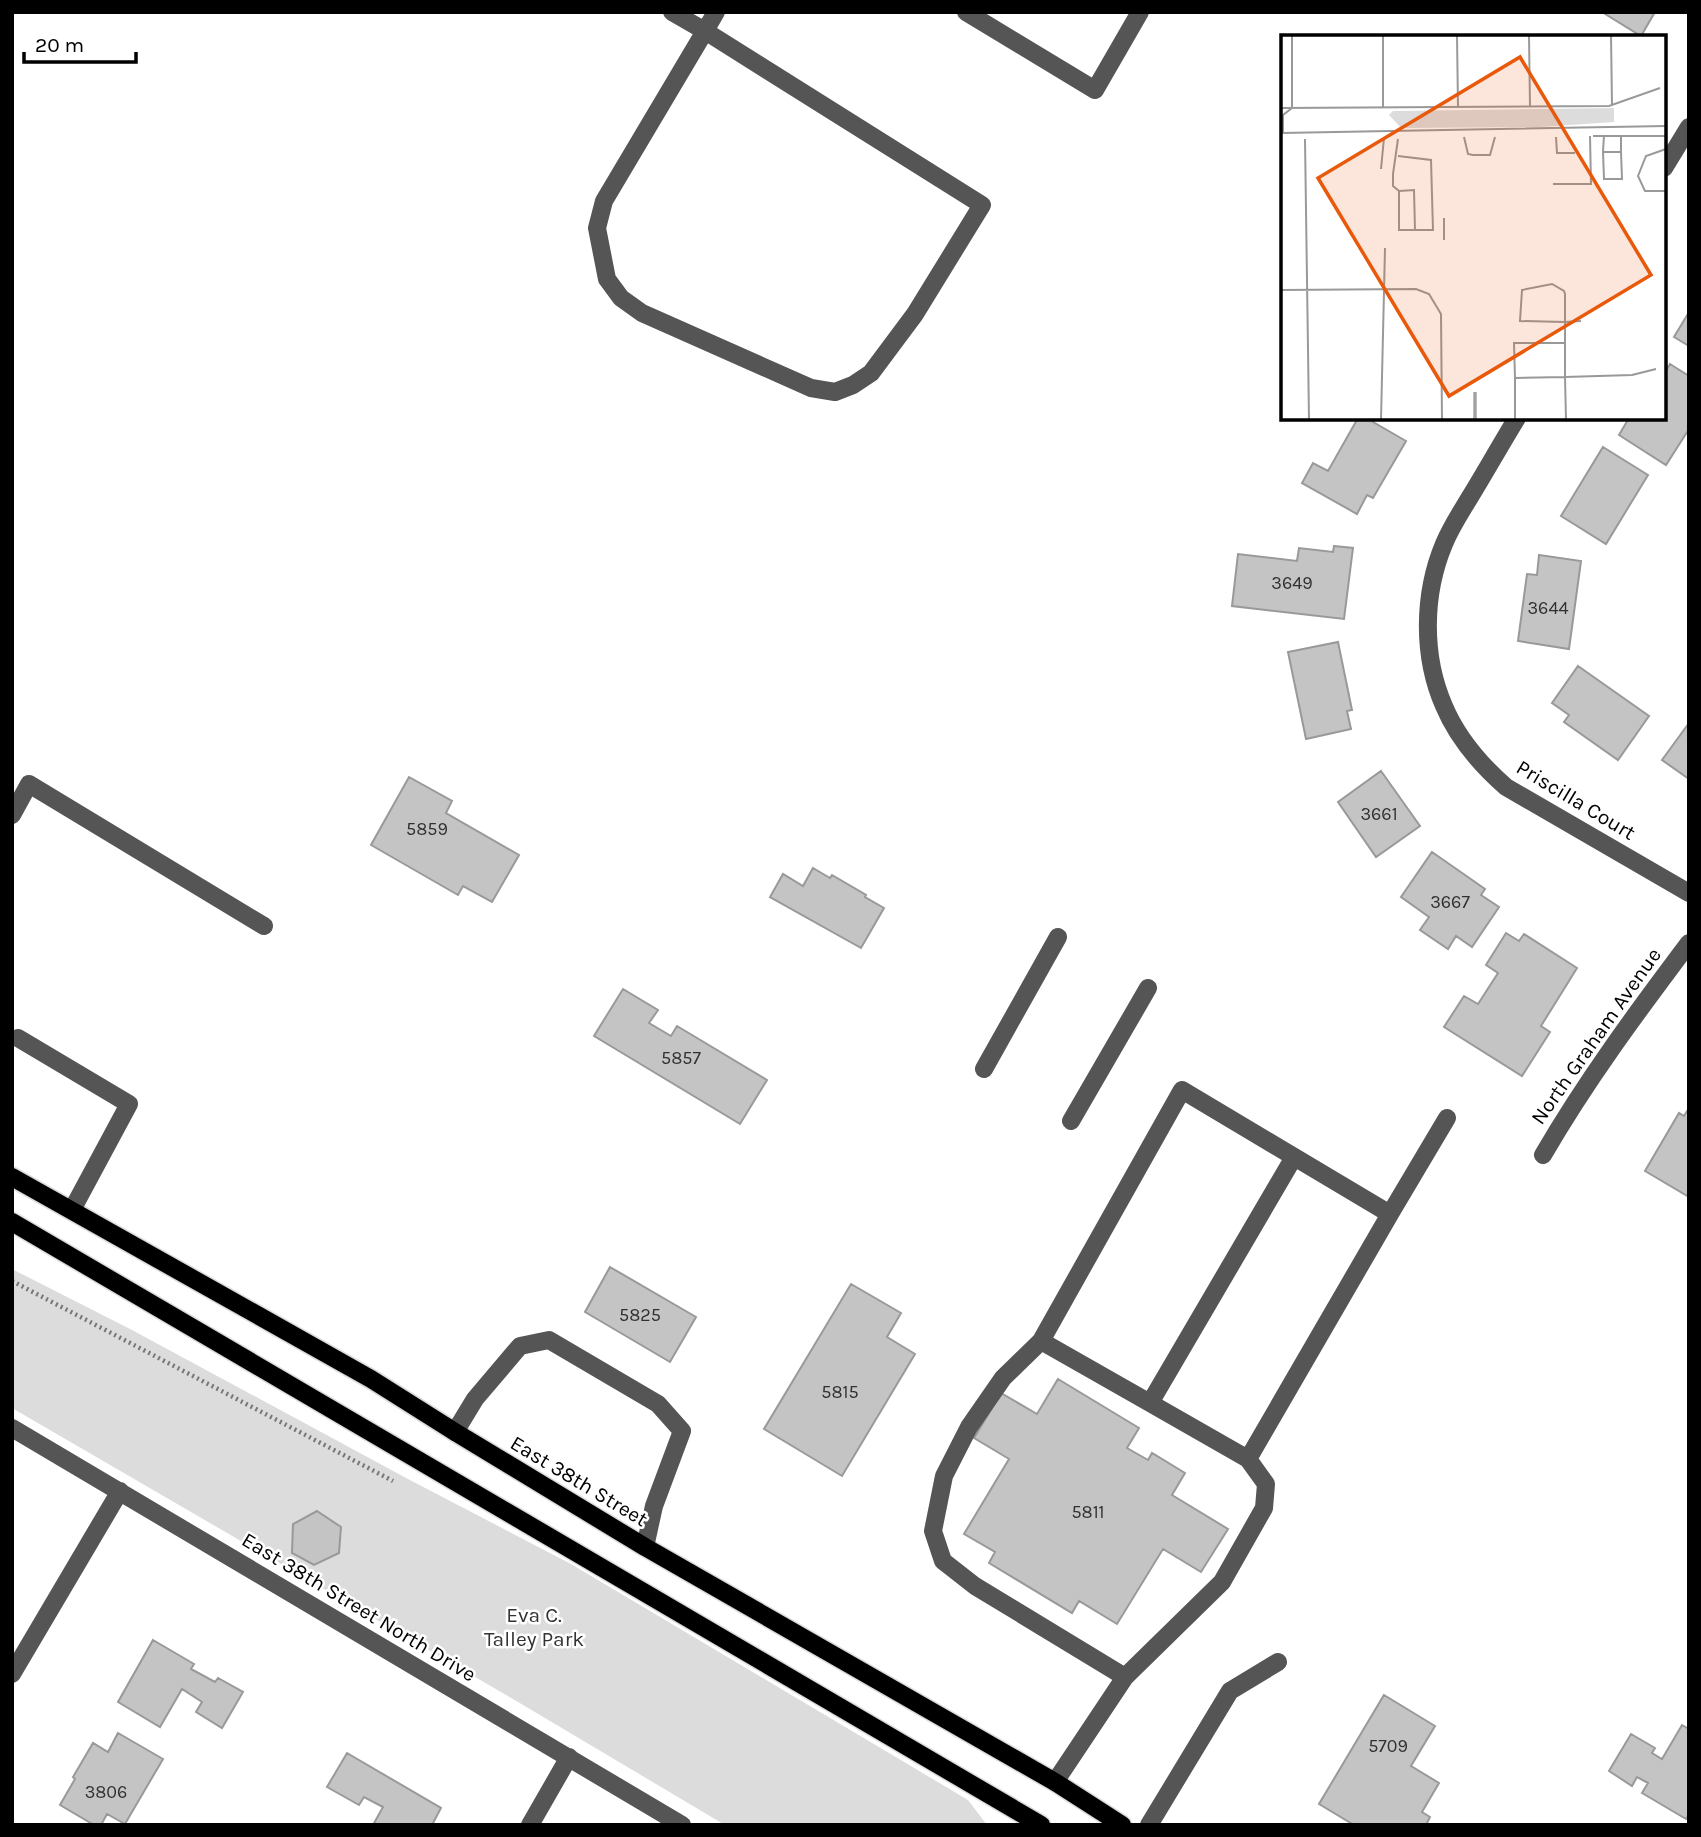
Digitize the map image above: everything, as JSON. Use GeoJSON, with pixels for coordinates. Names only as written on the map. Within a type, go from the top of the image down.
{"type":"FeatureCollection","features":[{"type":"Feature","properties":{"kind":"main road","name":"East 38th Street"},"geometry":{"type":"LineString","coordinates":[[12,1177],[371,1379],[645,1547],[1055,1782],[1122,1825]]}},
{"type":"Feature","properties":{"kind":"main road"},"geometry":{"type":"LineString","coordinates":[[12,1222],[1041,1825]]}},
{"type":"Feature","properties":{"kind":"street"},"geometry":{"type":"LineString","coordinates":[[672,12],[705,31],[982,205],[915,314],[871,373],[853,385],[835,392],[811,388],[642,313],[621,298],[607,279],[597,228],[604,201],[705,31],[716,12]]}},
{"type":"Feature","properties":{"kind":"street"},"geometry":{"type":"LineString","coordinates":[[966,12],[1095,90],[1140,12]]}},
{"type":"Feature","properties":{"kind":"street"},"geometry":{"type":"LineString","coordinates":[[1666,165],[1689,127]]}},
{"type":"Feature","properties":{"kind":"street","name":"Priscilla Court"},"geometry":{"type":"LineString","coordinates":[[1516,420],[1445,541],[1434,573],[1429,606],[1429,638],[1434,674],[1444,706],[1460,736],[1506,787],[1689,893]]}},
{"type":"Feature","properties":{"kind":"street"},"geometry":{"type":"LineString","coordinates":[[12,815],[29,783],[264,926]]}},
{"type":"Feature","properties":{"kind":"street"},"geometry":{"type":"LineString","coordinates":[[984,1069],[1058,937]]}},
{"type":"Feature","properties":{"kind":"street","name":"North Graham Avenue"},"geometry":{"type":"LineString","coordinates":[[1543,1155],[1577,1098],[1616,1041],[1689,943]]}},
{"type":"Feature","properties":{"kind":"street"},"geometry":{"type":"LineString","coordinates":[[1071,1121],[1148,989]]}},
{"type":"Feature","properties":{"kind":"street"},"geometry":{"type":"LineString","coordinates":[[18,1038],[129,1104],[72,1210]]}},
{"type":"Feature","properties":{"kind":"street"},"geometry":{"type":"LineString","coordinates":[[1125,1677],[975,1586],[943,1561],[933,1531],[944,1476],[969,1427],[1003,1378],[1041,1340],[1182,1090],[1390,1214]]}},
{"type":"Feature","properties":{"kind":"street"},"geometry":{"type":"LineString","coordinates":[[1248,1460],[1447,1118]]}},
{"type":"Feature","properties":{"kind":"street"},"geometry":{"type":"LineString","coordinates":[[1150,1404],[1294,1157]]}},
{"type":"Feature","properties":{"kind":"street"},"geometry":{"type":"LineString","coordinates":[[454,1432],[475,1399],[520,1346],[549,1340],[658,1404],[682,1431],[654,1506],[645,1547]]}},
{"type":"Feature","properties":{"kind":"street"},"geometry":{"type":"LineString","coordinates":[[1041,1340],[1248,1460],[1266,1484],[1264,1508],[1222,1582],[1125,1677],[1055,1782]]}},
{"type":"Feature","properties":{"kind":"street","name":"East 38th Street North Drive"},"geometry":{"type":"LineString","coordinates":[[12,1428],[682,1825]]}},
{"type":"Feature","properties":{"kind":"street"},"geometry":{"type":"LineString","coordinates":[[12,1674],[120,1491]]}},
{"type":"Feature","properties":{"kind":"street"},"geometry":{"type":"LineString","coordinates":[[1149,1825],[1230,1691],[1278,1662]]}},
{"type":"Feature","properties":{"kind":"street"},"geometry":{"type":"LineString","coordinates":[[530,1825],[569,1757]]}},
{"type":"Feature","properties":{"kind":"green space","name":"Eva C. Talley Park"},"geometry":{"type":"Polygon","coordinates":[[[12,1269],[571,1564],[968,1800],[987,1825],[725,1825],[12,1408],[12,1269]]]}},
{"type":"Feature","properties":{"kind":"building"},"geometry":{"type":"Polygon","coordinates":[[[1602,12],[1655,12],[1639,35],[1602,12]]]}},
{"type":"Feature","properties":{"kind":"building"},"geometry":{"type":"Polygon","coordinates":[[[1689,312],[1689,346],[1674,337],[1689,312]]]}},
{"type":"Feature","properties":{"kind":"building"},"geometry":{"type":"Polygon","coordinates":[[[1670,364],[1689,376],[1689,429],[1666,465],[1619,435],[1628,420],[1666,420],[1666,371],[1670,364]]]}},
{"type":"Feature","properties":{"kind":"building"},"geometry":{"type":"Polygon","coordinates":[[[1357,420],[1369,420],[1406,441],[1373,498],[1367,495],[1357,514],[1302,483],[1313,463],[1328,471],[1357,420]]]}},
{"type":"Feature","properties":{"kind":"building"},"geometry":{"type":"Polygon","coordinates":[[[1603,447],[1648,475],[1606,544],[1561,516],[1603,447]]]}},
{"type":"Feature","properties":{"kind":"building"},"geometry":{"type":"Polygon","coordinates":[[[1334,546],[1353,548],[1344,619],[1232,606],[1238,554],[1297,561],[1299,548],[1333,552],[1334,546]]]}},
{"type":"Feature","properties":{"kind":"building"},"geometry":{"type":"Polygon","coordinates":[[[1539,555],[1581,561],[1569,649],[1518,641],[1527,574],[1537,575],[1539,555]]]}},
{"type":"Feature","properties":{"kind":"building"},"geometry":{"type":"Polygon","coordinates":[[[1338,642],[1352,710],[1347,711],[1351,729],[1306,739],[1288,652],[1338,642]]]}},
{"type":"Feature","properties":{"kind":"building"},"geometry":{"type":"Polygon","coordinates":[[[1578,666],[1649,716],[1618,760],[1564,722],[1569,715],[1552,703],[1578,666]]]}},
{"type":"Feature","properties":{"kind":"building"},"geometry":{"type":"Polygon","coordinates":[[[1689,723],[1689,779],[1662,760],[1689,723]]]}},
{"type":"Feature","properties":{"kind":"building"},"geometry":{"type":"Polygon","coordinates":[[[1381,771],[1420,826],[1376,857],[1338,802],[1381,771]]]}},
{"type":"Feature","properties":{"kind":"building"},"geometry":{"type":"Polygon","coordinates":[[[409,777],[452,801],[446,813],[519,855],[492,902],[463,886],[458,895],[371,845],[409,777]]]}},
{"type":"Feature","properties":{"kind":"building"},"geometry":{"type":"Polygon","coordinates":[[[1432,852],[1485,889],[1481,895],[1499,907],[1472,947],[1456,936],[1448,949],[1420,930],[1429,917],[1401,897],[1432,852]]]}},
{"type":"Feature","properties":{"kind":"building"},"geometry":{"type":"Polygon","coordinates":[[[813,868],[830,878],[832,875],[884,908],[861,948],[770,897],[783,874],[803,886],[813,868]]]}},
{"type":"Feature","properties":{"kind":"building"},"geometry":{"type":"Polygon","coordinates":[[[1506,933],[1519,941],[1524,934],[1577,968],[1541,1026],[1550,1032],[1522,1076],[1444,1027],[1464,996],[1478,1004],[1498,973],[1486,965],[1506,933]]]}},
{"type":"Feature","properties":{"kind":"building"},"geometry":{"type":"Polygon","coordinates":[[[623,989],[658,1010],[649,1023],[671,1036],[677,1026],[767,1080],[740,1124],[594,1036],[623,989]]]}},
{"type":"Feature","properties":{"kind":"building"},"geometry":{"type":"Polygon","coordinates":[[[1689,1108],[1689,1197],[1645,1171],[1679,1113],[1684,1116],[1689,1108]]]}},
{"type":"Feature","properties":{"kind":"building"},"geometry":{"type":"Polygon","coordinates":[[[610,1267],[696,1317],[670,1362],[585,1312],[610,1267]]]}},
{"type":"Feature","properties":{"kind":"building"},"geometry":{"type":"Polygon","coordinates":[[[851,1284],[901,1313],[887,1337],[915,1354],[842,1476],[764,1429],[851,1284]]]}},
{"type":"Feature","properties":{"kind":"building"},"geometry":{"type":"Polygon","coordinates":[[[1058,1379],[1139,1428],[1127,1448],[1148,1460],[1152,1453],[1185,1473],[1172,1495],[1228,1529],[1201,1572],[1163,1549],[1117,1624],[1079,1601],[1072,1613],[989,1563],[995,1552],[964,1534],[1009,1459],[974,1438],[1001,1393],[1037,1414],[1058,1379]]]}},
{"type":"Feature","properties":{"kind":"building"},"geometry":{"type":"Polygon","coordinates":[[[317,1511],[341,1527],[339,1553],[314,1565],[292,1553],[293,1524],[317,1511]]]}},
{"type":"Feature","properties":{"kind":"building"},"geometry":{"type":"Polygon","coordinates":[[[153,1640],[194,1664],[191,1669],[215,1682],[218,1678],[243,1692],[222,1728],[196,1712],[202,1702],[182,1689],[160,1727],[118,1702],[153,1640]]]}},
{"type":"Feature","properties":{"kind":"building"},"geometry":{"type":"Polygon","coordinates":[[[1384,1695],[1435,1726],[1411,1766],[1439,1783],[1422,1812],[1430,1817],[1426,1825],[1354,1825],[1319,1804],[1384,1695]]]}},
{"type":"Feature","properties":{"kind":"building"},"geometry":{"type":"Polygon","coordinates":[[[1682,1725],[1689,1729],[1689,1814],[1686,1819],[1642,1793],[1648,1783],[1637,1777],[1632,1786],[1609,1771],[1631,1734],[1655,1748],[1652,1753],[1662,1759],[1682,1725]]]}},
{"type":"Feature","properties":{"kind":"building"},"geometry":{"type":"Polygon","coordinates":[[[118,1733],[163,1759],[125,1824],[107,1814],[101,1825],[94,1825],[60,1805],[93,1743],[108,1752],[118,1733]]]}},
{"type":"Feature","properties":{"kind":"building"},"geometry":{"type":"Polygon","coordinates":[[[347,1753],[441,1808],[432,1825],[373,1825],[383,1807],[364,1797],[359,1805],[327,1787],[347,1753]]]}}]}
